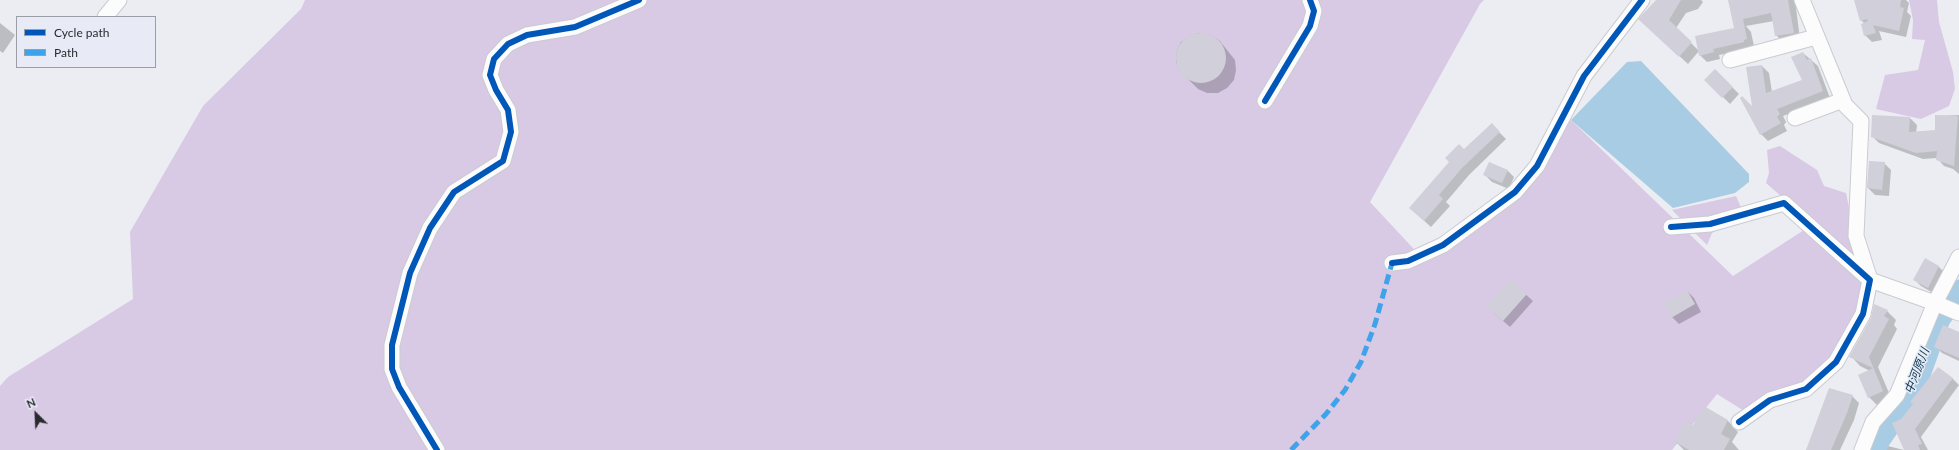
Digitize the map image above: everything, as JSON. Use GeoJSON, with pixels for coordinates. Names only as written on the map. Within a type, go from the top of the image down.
{"type":"FeatureCollection","features":[{"type":"Feature","properties":{"kind":"street"},"geometry":{"type":"LineString","coordinates":[[106,16],[119,0]]}},
{"type":"Feature","properties":{"kind":"street"},"geometry":{"type":"LineString","coordinates":[[437,450],[399,387],[392,369],[392,344],[410,273],[430,228],[454,192],[503,161],[510,132],[508,110],[496,90],[490,75],[494,59],[508,44],[527,35],[575,26],[639,0]]}},
{"type":"Feature","properties":{"kind":"street"},"geometry":{"type":"LineString","coordinates":[[1265,101],[1310,26],[1314,11],[1310,0]]}},
{"type":"Feature","properties":{"kind":"street"},"geometry":{"type":"LineString","coordinates":[[1392,263],[1408,261],[1443,245],[1515,192],[1537,166],[1584,76],[1642,0]]}},
{"type":"Feature","properties":{"kind":"street"},"geometry":{"type":"LineString","coordinates":[[1738,422],[1770,400],[1806,389],[1836,362],[1863,314],[1870,280],[1856,236],[1861,121],[1845,105],[1802,0]]}},
{"type":"Feature","properties":{"kind":"street"},"geometry":{"type":"LineString","coordinates":[[1730,60],[1816,36]]}},
{"type":"Feature","properties":{"kind":"street"},"geometry":{"type":"LineString","coordinates":[[1795,118],[1843,100]]}},
{"type":"Feature","properties":{"kind":"street"},"geometry":{"type":"LineString","coordinates":[[1671,227],[1710,224],[1784,203],[1870,280],[1958,311]]}},
{"type":"Feature","properties":{"kind":"street"},"geometry":{"type":"LineString","coordinates":[[1862,450],[1873,422],[1897,395],[1935,303],[1959,258]]}},
{"type":"Feature","properties":{"kind":"shaded area"},"geometry":{"type":"Polygon","coordinates":[[[305,0],[1484,0],[1480,4],[1370,202],[1425,261],[1520,185],[1571,120],[1733,276],[1804,230],[1866,276],[1851,337],[1820,376],[1749,414],[1717,394],[1672,450],[0,450],[0,386],[8,377],[133,299],[130,232],[203,106],[301,9],[305,0]]]}},
{"type":"Feature","properties":{"kind":"shaded area"},"geometry":{"type":"Polygon","coordinates":[[[1909,0],[1937,0],[1939,22],[1953,72],[1955,89],[1949,106],[1921,119],[1876,109],[1885,75],[1918,70],[1925,40],[1912,39],[1913,20],[1909,0]]]}},
{"type":"Feature","properties":{"kind":"shaded area"},"geometry":{"type":"Polygon","coordinates":[[[1780,146],[1817,170],[1824,186],[1846,193],[1852,222],[1856,262],[1766,183],[1769,173],[1767,150],[1780,146]]]}},
{"type":"Feature","properties":{"kind":"shaded area"},"geometry":{"type":"Polygon","coordinates":[[[1736,196],[1744,214],[1712,233],[1707,245],[1672,210],[1736,196]]]}},
{"type":"Feature","properties":{"kind":"water"},"geometry":{"type":"Polygon","coordinates":[[[1641,61],[1749,174],[1749,182],[1735,193],[1673,208],[1571,120],[1627,62],[1641,61]]]}},
{"type":"Feature","properties":{"kind":"building"},"geometry":{"type":"Polygon","coordinates":[[[1656,0],[1681,0],[1669,20],[1692,42],[1679,57],[1638,19],[1656,0]]]}},
{"type":"Feature","properties":{"kind":"building"},"geometry":{"type":"Polygon","coordinates":[[[1728,0],[1788,0],[1794,33],[1775,36],[1771,13],[1743,19],[1747,39],[1744,40],[1744,42],[1713,49],[1714,52],[1699,56],[1695,36],[1734,28],[1728,0]]]}},
{"type":"Feature","properties":{"kind":"building"},"geometry":{"type":"Polygon","coordinates":[[[1854,0],[1901,0],[1900,7],[1904,8],[1899,31],[1873,25],[1876,33],[1864,36],[1861,24],[1868,21],[1867,19],[1860,21],[1854,0]]]}},
{"type":"Feature","properties":{"kind":"building"},"geometry":{"type":"Polygon","coordinates":[[[1206,33],[1211,34],[1219,40],[1225,48],[1225,68],[1219,76],[1211,82],[1196,83],[1191,82],[1183,76],[1177,68],[1176,53],[1177,48],[1183,40],[1191,34],[1206,33]]]}},
{"type":"Feature","properties":{"kind":"building"},"geometry":{"type":"Polygon","coordinates":[[[1803,52],[1807,60],[1811,58],[1823,91],[1777,109],[1780,114],[1777,117],[1781,123],[1760,135],[1740,98],[1742,96],[1752,106],[1746,67],[1762,65],[1766,93],[1802,80],[1791,57],[1803,52]]]}},
{"type":"Feature","properties":{"kind":"building"},"geometry":{"type":"Polygon","coordinates":[[[1715,69],[1733,87],[1722,98],[1704,80],[1715,69]]]}},
{"type":"Feature","properties":{"kind":"building"},"geometry":{"type":"Polygon","coordinates":[[[1872,115],[1910,117],[1909,132],[1935,130],[1935,115],[1958,116],[1954,166],[1936,160],[1937,151],[1916,153],[1871,137],[1872,115]]]}},
{"type":"Feature","properties":{"kind":"building"},"geometry":{"type":"Polygon","coordinates":[[[1492,123],[1500,132],[1462,168],[1439,195],[1443,199],[1424,221],[1409,208],[1449,162],[1445,158],[1459,144],[1464,149],[1492,123]]]}},
{"type":"Feature","properties":{"kind":"building"},"geometry":{"type":"Polygon","coordinates":[[[1869,161],[1885,162],[1882,190],[1867,188],[1869,161]]]}},
{"type":"Feature","properties":{"kind":"building"},"geometry":{"type":"Polygon","coordinates":[[[1489,162],[1508,170],[1502,183],[1483,175],[1489,162]]]}},
{"type":"Feature","properties":{"kind":"building"},"geometry":{"type":"Polygon","coordinates":[[[1925,258],[1939,266],[1928,288],[1913,280],[1925,258]]]}},
{"type":"Feature","properties":{"kind":"building"},"geometry":{"type":"Polygon","coordinates":[[[1511,279],[1527,294],[1503,321],[1486,306],[1511,279]]]}},
{"type":"Feature","properties":{"kind":"building"},"geometry":{"type":"Polygon","coordinates":[[[1687,290],[1695,304],[1671,318],[1663,303],[1687,290]]]}},
{"type":"Feature","properties":{"kind":"building"},"geometry":{"type":"Polygon","coordinates":[[[1874,304],[1888,310],[1884,316],[1889,319],[1869,357],[1883,391],[1868,398],[1858,375],[1873,368],[1849,357],[1871,318],[1874,304]]]}},
{"type":"Feature","properties":{"kind":"building"},"geometry":{"type":"Polygon","coordinates":[[[1943,325],[1959,332],[1959,358],[1934,347],[1943,325]]]}},
{"type":"Feature","properties":{"kind":"building"},"geometry":{"type":"Polygon","coordinates":[[[1938,367],[1953,378],[1915,429],[1922,444],[1918,445],[1920,450],[1904,450],[1892,423],[1901,419],[1913,404],[1910,402],[1938,367]]]}},
{"type":"Feature","properties":{"kind":"building"},"geometry":{"type":"Polygon","coordinates":[[[1829,388],[1853,395],[1847,413],[1831,450],[1806,450],[1829,388]]]}},
{"type":"Feature","properties":{"kind":"building"},"geometry":{"type":"Polygon","coordinates":[[[1704,406],[1728,420],[1721,434],[1730,439],[1724,450],[1689,450],[1674,441],[1686,421],[1693,425],[1704,406]]]}},
{"type":"Feature","properties":{"kind":"waterway","name":"中河原川"},"geometry":{"type":"LineString","coordinates":[[1873,450],[1875,442],[1904,403],[1919,369],[1937,318],[1950,300],[1959,293]]}},
{"type":"Feature","properties":{"kind":"marked path"},"geometry":{"type":"LineString","coordinates":[[1291,450],[1326,414],[1345,390],[1361,362],[1375,324],[1392,263]]}},
{"type":"Feature","properties":{"kind":"cycle path"},"geometry":{"type":"LineString","coordinates":[[437,450],[399,387],[392,369],[392,345],[410,273],[430,228],[454,192],[503,161],[511,132],[508,110],[496,90],[490,75],[494,59],[508,44],[527,35],[575,27],[639,0]]}},
{"type":"Feature","properties":{"kind":"cycle path"},"geometry":{"type":"LineString","coordinates":[[1265,101],[1310,26],[1314,11],[1310,0]]}},
{"type":"Feature","properties":{"kind":"cycle path"},"geometry":{"type":"LineString","coordinates":[[1392,263],[1408,261],[1443,245],[1515,192],[1537,166],[1584,76],[1642,0]]}},
{"type":"Feature","properties":{"kind":"cycle path"},"geometry":{"type":"LineString","coordinates":[[1671,227],[1710,224],[1784,203],[1870,280],[1863,314],[1836,362],[1806,389],[1770,400],[1739,422]]}}]}
